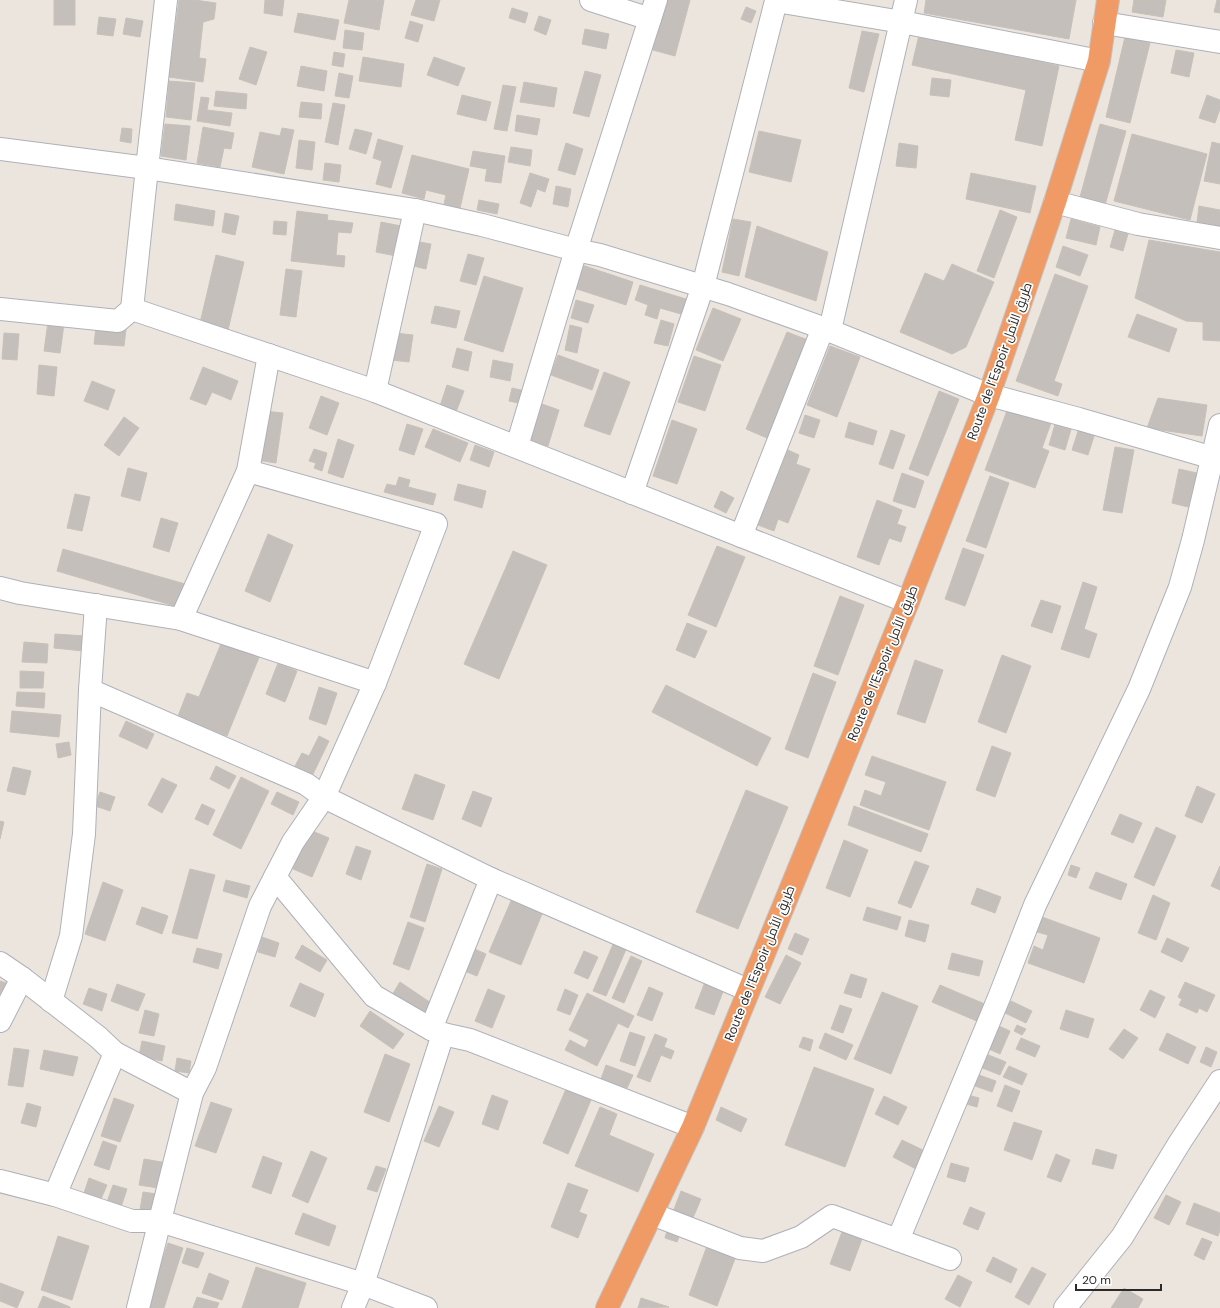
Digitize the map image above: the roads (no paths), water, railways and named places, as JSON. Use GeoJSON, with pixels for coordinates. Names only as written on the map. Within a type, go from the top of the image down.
{"type":"FeatureCollection","features":[{"type":"Feature","properties":{"kind":"highway","name":"Route de l’Espoir طريق الأمل"},"geometry":{"type":"LineString","coordinates":[[607,1308],[692,1127],[908,602],[989,395],[1055,202],[1100,62],[1108,0]]}},
{"type":"Feature","properties":{"kind":"street"},"geometry":{"type":"LineString","coordinates":[[0,309],[118,321],[132,309],[166,0]]}},
{"type":"Feature","properties":{"kind":"street"},"geometry":{"type":"LineString","coordinates":[[516,446],[576,250],[653,9],[591,0]]}},
{"type":"Feature","properties":{"kind":"street"},"geometry":{"type":"LineString","coordinates":[[741,536],[826,329],[902,22],[906,0]]}},
{"type":"Feature","properties":{"kind":"street"},"geometry":{"type":"LineString","coordinates":[[632,493],[703,286],[775,1],[902,22],[1100,62]]}},
{"type":"Feature","properties":{"kind":"street"},"geometry":{"type":"LineString","coordinates":[[1104,23],[1220,42]]}},
{"type":"Feature","properties":{"kind":"street"},"geometry":{"type":"LineString","coordinates":[[0,149],[147,168],[415,210],[482,225],[600,255],[703,286],[826,329],[989,395],[1079,419],[1216,459]]}},
{"type":"Feature","properties":{"kind":"street"},"geometry":{"type":"LineString","coordinates":[[1055,202],[1138,224],[1220,238]]}},
{"type":"Feature","properties":{"kind":"street"},"geometry":{"type":"LineString","coordinates":[[375,391],[415,210]]}},
{"type":"Feature","properties":{"kind":"street"},"geometry":{"type":"LineString","coordinates":[[132,309],[375,391],[908,602]]}},
{"type":"Feature","properties":{"kind":"street"},"geometry":{"type":"LineString","coordinates":[[181,619],[248,471],[268,355]]}},
{"type":"Feature","properties":{"kind":"street"},"geometry":{"type":"LineString","coordinates":[[898,1240],[1036,905],[1139,689],[1180,587],[1216,459],[1220,425]]}},
{"type":"Feature","properties":{"kind":"street"},"geometry":{"type":"LineString","coordinates":[[138,1308],[192,1093],[205,1068],[260,906],[293,842],[324,797],[375,683],[436,524],[248,471]]}},
{"type":"Feature","properties":{"kind":"street"},"geometry":{"type":"LineString","coordinates":[[0,588],[20,593],[181,619],[375,683]]}},
{"type":"Feature","properties":{"kind":"street"},"geometry":{"type":"LineString","coordinates":[[51,1001],[71,936],[84,834],[90,690],[96,605]]}},
{"type":"Feature","properties":{"kind":"street"},"geometry":{"type":"LineString","coordinates":[[90,690],[306,784],[324,797],[491,879],[748,990]]}},
{"type":"Feature","properties":{"kind":"street"},"geometry":{"type":"LineString","coordinates":[[275,877],[374,996],[437,1032],[470,1040],[692,1127]]}},
{"type":"Feature","properties":{"kind":"street"},"geometry":{"type":"LineString","coordinates":[[353,1308],[363,1284],[437,1032],[491,879]]}},
{"type":"Feature","properties":{"kind":"street"},"geometry":{"type":"LineString","coordinates":[[0,963],[22,978],[98,1037],[116,1053],[192,1093]]}},
{"type":"Feature","properties":{"kind":"street"},"geometry":{"type":"LineString","coordinates":[[0,1021],[22,978]]}},
{"type":"Feature","properties":{"kind":"street"},"geometry":{"type":"LineString","coordinates":[[55,1195],[116,1053]]}},
{"type":"Feature","properties":{"kind":"street"},"geometry":{"type":"LineString","coordinates":[[1065,1308],[1122,1238],[1180,1142],[1220,1081]]}},
{"type":"Feature","properties":{"kind":"street"},"geometry":{"type":"LineString","coordinates":[[0,1181],[55,1195],[132,1221],[160,1221],[363,1284],[426,1308]]}},
{"type":"Feature","properties":{"kind":"street"},"geometry":{"type":"LineString","coordinates":[[652,1214],[740,1248],[763,1251],[801,1237],[832,1216],[950,1259]]}}]}
